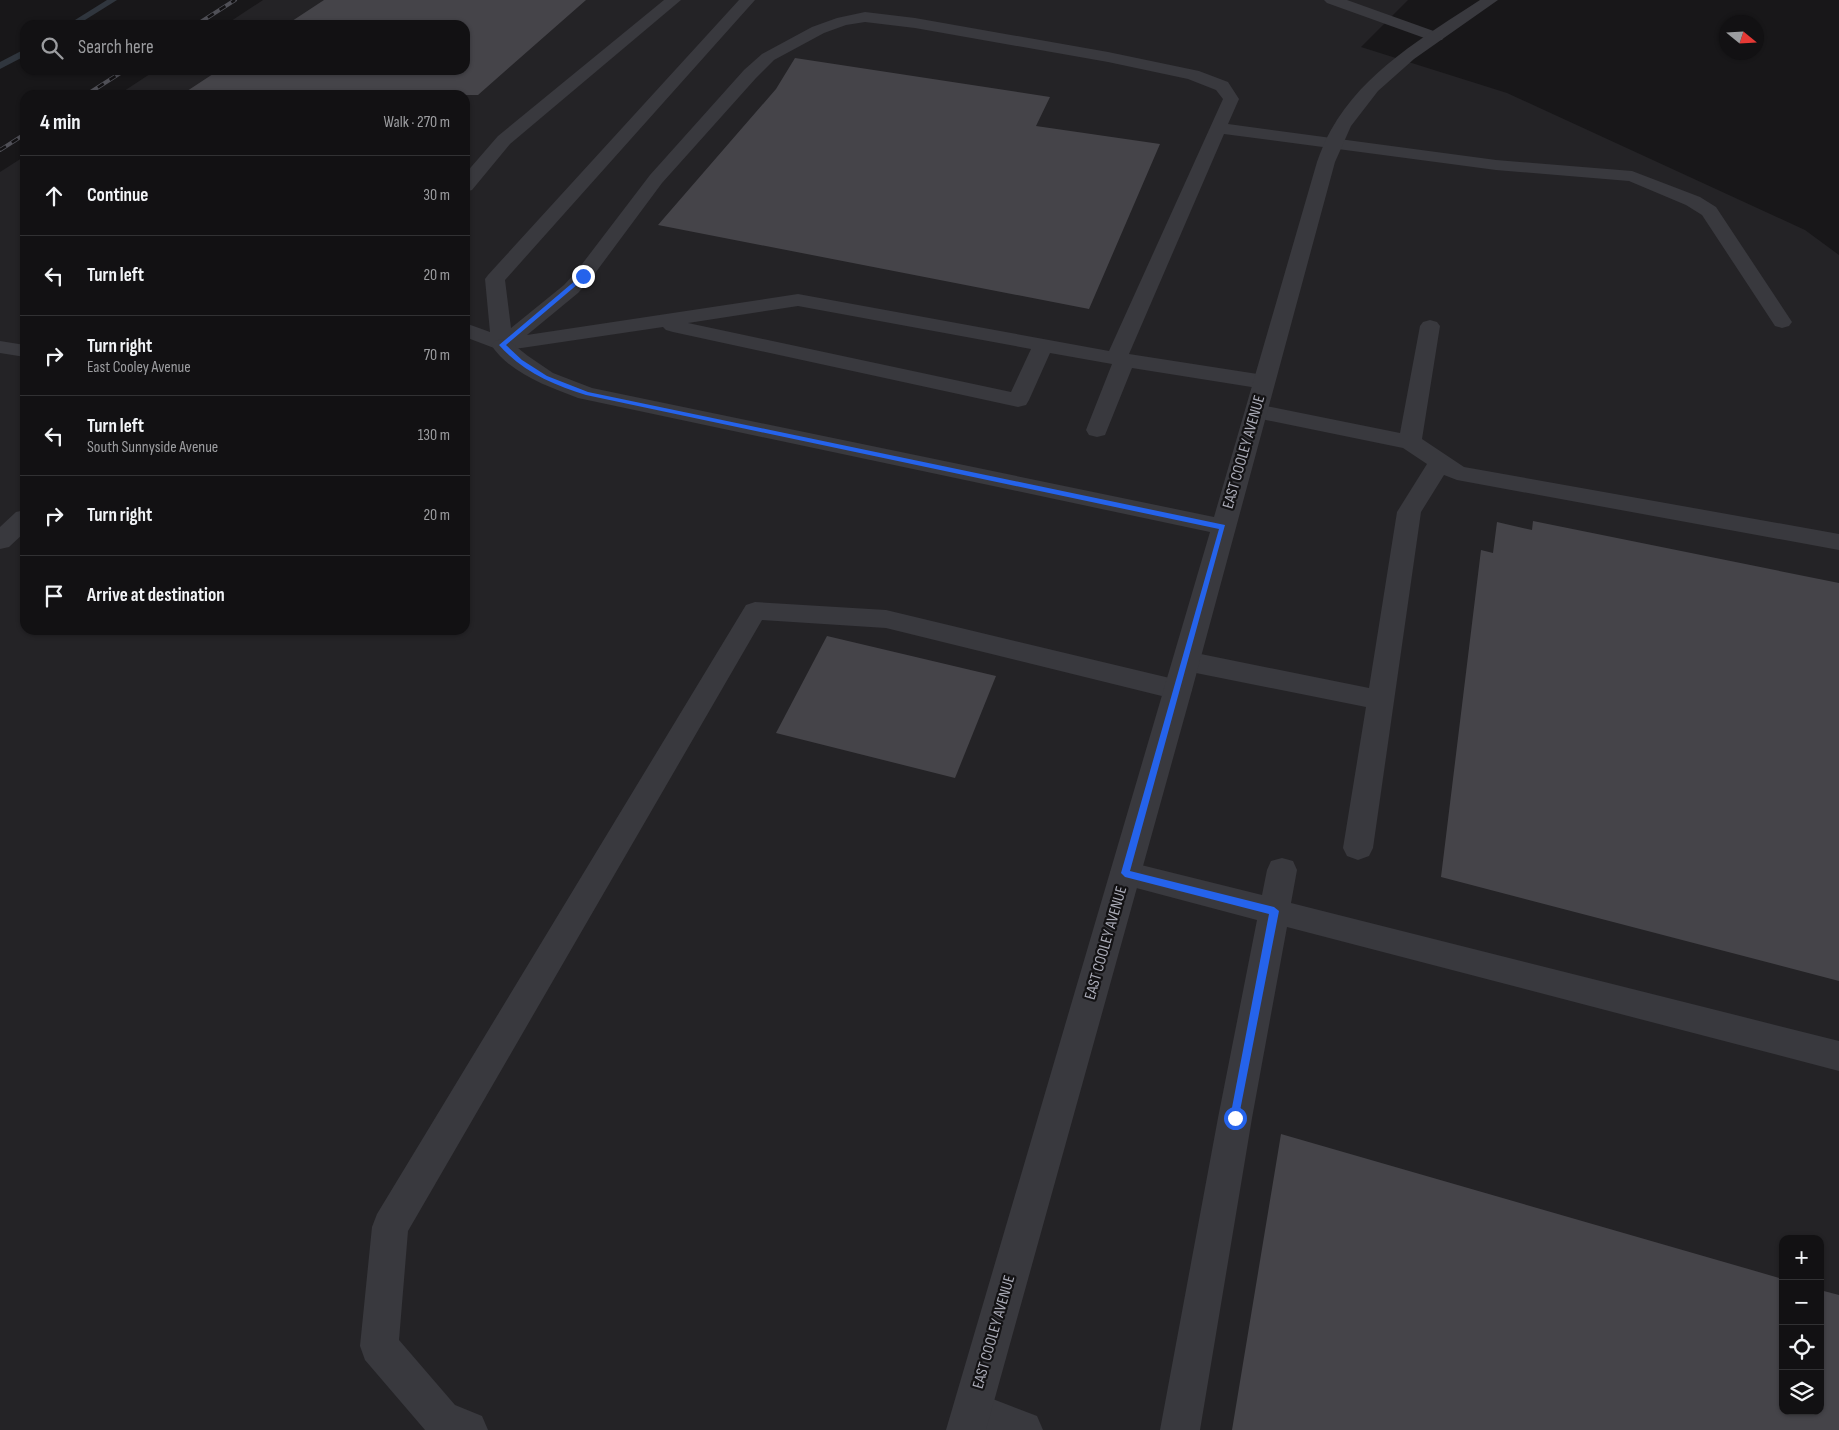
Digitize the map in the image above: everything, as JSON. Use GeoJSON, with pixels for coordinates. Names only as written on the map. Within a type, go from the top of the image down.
{"type":"FeatureCollection","features":[{"type":"Feature","properties":{"kind":"street"},"geometry":{"type":"LineString","coordinates":[[470,180],[504,140],[674,0]]}},
{"type":"Feature","properties":{"kind":"street"},"geometry":{"type":"LineString","coordinates":[[502,345],[495,279],[747,0]]}},
{"type":"Feature","properties":{"kind":"street"},"geometry":{"type":"LineString","coordinates":[[1332,0],[1436,37]]}},
{"type":"Feature","properties":{"kind":"street","name":"EAST COOLEY AVENUE"},"geometry":{"type":"LineString","coordinates":[[969,1421],[1178,690],[1326,162],[1341,128],[1358,103],[1387,72],[1490,0]]}},
{"type":"Feature","properties":{"kind":"street"},"geometry":{"type":"LineString","coordinates":[[502,345],[583,276],[656,179],[768,57],[818,30],[843,21],[865,18],[915,23],[1108,57],[1193,75],[1222,86],[1231,98],[1121,359],[1097,430]]}},
{"type":"Feature","properties":{"kind":"street"},"geometry":{"type":"LineString","coordinates":[[1218,128],[1496,165],[1632,176],[1693,201],[1709,211],[1782,322]]}},
{"type":"Feature","properties":{"kind":"street"},"geometry":{"type":"LineString","coordinates":[[502,345],[798,300],[1121,359],[1264,382]]}},
{"type":"Feature","properties":{"kind":"street"},"geometry":{"type":"LineString","coordinates":[[656,322],[1018,400],[1044,345]]}},
{"type":"Feature","properties":{"kind":"street"},"geometry":{"type":"LineString","coordinates":[[1410,442],[1430,326]]}},
{"type":"Feature","properties":{"kind":"street"},"geometry":{"type":"LineString","coordinates":[[470,331],[502,345],[544,378],[586,393],[1223,527]]}},
{"type":"Feature","properties":{"kind":"street"},"geometry":{"type":"LineString","coordinates":[[0,347],[20,350]]}},
{"type":"Feature","properties":{"kind":"street"},"geometry":{"type":"LineString","coordinates":[[1256,411],[1410,442],[1457,473],[1839,542]]}},
{"type":"Feature","properties":{"kind":"street"},"geometry":{"type":"LineString","coordinates":[[1358,848],[1409,512],[1440,462]]}},
{"type":"Feature","properties":{"kind":"street"},"geometry":{"type":"LineString","coordinates":[[0,541],[20,523]]}},
{"type":"Feature","properties":{"kind":"street"},"geometry":{"type":"LineString","coordinates":[[468,1430],[442,1420],[379,1346],[390,1227],[755,611],[886,619],[1178,690]]}},
{"type":"Feature","properties":{"kind":"street"},"geometry":{"type":"LineString","coordinates":[[1186,661],[1381,700]]}},
{"type":"Feature","properties":{"kind":"street"},"geometry":{"type":"LineString","coordinates":[[1180,1430],[1235,1118],[1282,870]]}},
{"type":"Feature","properties":{"kind":"street"},"geometry":{"type":"LineString","coordinates":[[1125,873],[1839,1056]]}},
{"type":"Feature","properties":{"kind":"street"},"geometry":{"type":"LineString","coordinates":[[969,1421],[1024,1430]]}},
{"type":"Feature","properties":{"kind":"shaded area"},"geometry":{"type":"Polygon","coordinates":[[[263,0],[1408,0],[1361,47],[1507,93],[1805,230],[1839,255],[1839,1430],[0,1430],[0,172],[20,159],[20,635],[470,635],[470,90],[126,90],[148,75],[470,75],[470,20],[233,20],[263,0]]]}},
{"type":"Feature","properties":{"kind":"building"},"geometry":{"type":"Polygon","coordinates":[[[324,0],[586,0],[478,95],[470,95],[470,90],[189,90],[211,75],[470,75],[470,20],[294,20],[324,0]]]}},
{"type":"Feature","properties":{"kind":"building"},"geometry":{"type":"Polygon","coordinates":[[[795,58],[1050,97],[1036,126],[1160,144],[1089,309],[658,225],[776,89],[795,58]]]}},
{"type":"Feature","properties":{"kind":"building"},"geometry":{"type":"Polygon","coordinates":[[[1533,521],[1839,583],[1839,981],[1441,877],[1481,550],[1493,553],[1497,522],[1532,530],[1533,521]]]}},
{"type":"Feature","properties":{"kind":"building"},"geometry":{"type":"Polygon","coordinates":[[[827,636],[996,676],[955,778],[776,733],[827,636]]]}},
{"type":"Feature","properties":{"kind":"building"},"geometry":{"type":"Polygon","coordinates":[[[1281,1134],[1779,1278],[1779,1415],[1824,1415],[1824,1291],[1839,1295],[1839,1430],[1232,1430],[1281,1134]]]}},
{"type":"Feature","properties":{"kind":"waterway"},"geometry":{"type":"LineString","coordinates":[[79,20],[113,0]]}},
{"type":"Feature","properties":{"kind":"waterway"},"geometry":{"type":"LineString","coordinates":[[0,66],[20,55]]}},
{"type":"Feature","properties":{"kind":"railway"},"geometry":{"type":"LineString","coordinates":[[204,20],[235,0]]}},
{"type":"Feature","properties":{"kind":"railway"},"geometry":{"type":"LineString","coordinates":[[94,90],[117,75]]}},
{"type":"Feature","properties":{"kind":"railway"},"geometry":{"type":"LineString","coordinates":[[0,150],[20,137]]}},
{"type":"Feature","properties":{"kind":"route"},"geometry":{"type":"LineString","coordinates":[[583,276],[571,289],[502,345],[544,378],[586,393],[1223,527],[1125,873],[1274,911],[1235,1118]]}}]}
